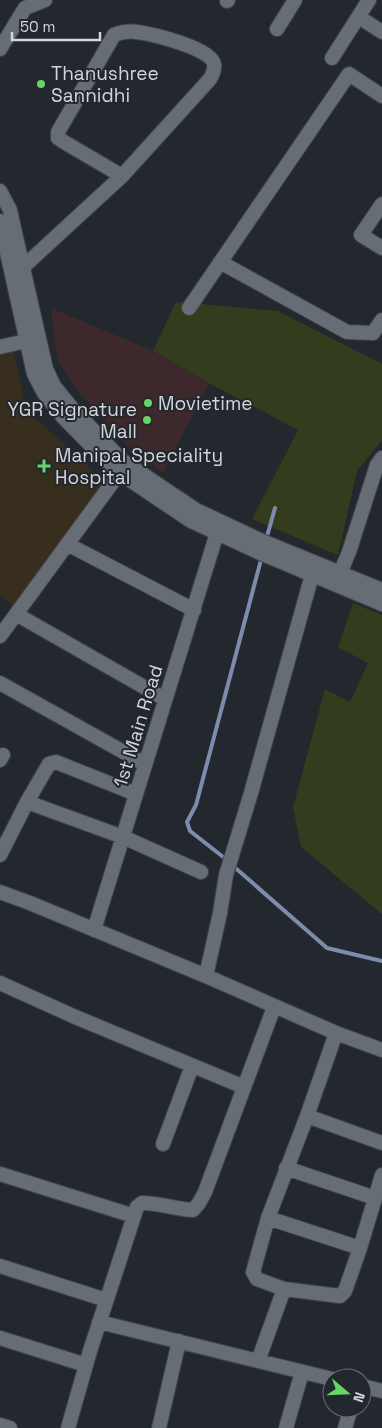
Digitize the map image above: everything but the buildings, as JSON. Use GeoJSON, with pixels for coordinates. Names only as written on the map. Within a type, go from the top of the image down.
{"type":"FeatureCollection","features":[{"type":"Feature","properties":{"kind":"street"},"geometry":{"type":"LineString","coordinates":[[0,49],[25,8],[45,0]]}},
{"type":"Feature","properties":{"kind":"street"},"geometry":{"type":"LineString","coordinates":[[277,29],[295,0]]}},
{"type":"Feature","properties":{"kind":"street"},"geometry":{"type":"LineString","coordinates":[[332,58],[369,0]]}},
{"type":"Feature","properties":{"kind":"street"},"geometry":{"type":"LineString","coordinates":[[359,16],[382,32]]}},
{"type":"Feature","properties":{"kind":"street"},"geometry":{"type":"LineString","coordinates":[[22,268],[122,176],[210,79],[214,73],[214,63],[209,56],[197,49],[173,41],[136,32],[120,32],[114,35],[58,132],[58,138],[122,176]]}},
{"type":"Feature","properties":{"kind":"street"},"geometry":{"type":"LineString","coordinates":[[189,308],[349,74],[382,96]]}},
{"type":"Feature","properties":{"kind":"street"},"geometry":{"type":"LineString","coordinates":[[0,191],[10,210],[14,224],[22,268],[46,369],[54,386],[123,469],[196,510],[338,579],[382,604]]}},
{"type":"Feature","properties":{"kind":"street"},"geometry":{"type":"LineString","coordinates":[[382,204],[361,235],[382,248]]}},
{"type":"Feature","properties":{"kind":"street"},"geometry":{"type":"LineString","coordinates":[[0,221],[34,374],[44,393],[62,416],[123,469],[191,521],[312,575],[338,579],[382,590]]}},
{"type":"Feature","properties":{"kind":"street"},"geometry":{"type":"LineString","coordinates":[[220,262],[347,332],[373,333],[382,320]]}},
{"type":"Feature","properties":{"kind":"street"},"geometry":{"type":"LineString","coordinates":[[0,348],[26,340]]}},
{"type":"Feature","properties":{"kind":"street"},"geometry":{"type":"LineString","coordinates":[[338,579],[349,552],[377,465],[382,458]]}},
{"type":"Feature","properties":{"kind":"street"},"geometry":{"type":"LineString","coordinates":[[0,636],[123,469]]}},
{"type":"Feature","properties":{"kind":"street","name":"1st Main Road"},"geometry":{"type":"LineString","coordinates":[[94,930],[217,533]]}},
{"type":"Feature","properties":{"kind":"street"},"geometry":{"type":"LineString","coordinates":[[67,544],[194,610]]}},
{"type":"Feature","properties":{"kind":"street"},"geometry":{"type":"LineString","coordinates":[[206,976],[220,914],[226,875],[312,575]]}},
{"type":"Feature","properties":{"kind":"street"},"geometry":{"type":"LineString","coordinates":[[16,614],[165,699]]}},
{"type":"Feature","properties":{"kind":"street"},"geometry":{"type":"LineString","coordinates":[[0,683],[145,764]]}},
{"type":"Feature","properties":{"kind":"street"},"geometry":{"type":"LineString","coordinates":[[0,855],[49,764],[56,762],[136,794]]}},
{"type":"Feature","properties":{"kind":"street"},"geometry":{"type":"LineString","coordinates":[[27,802],[123,837],[202,872]]}},
{"type":"Feature","properties":{"kind":"street"},"geometry":{"type":"LineString","coordinates":[[0,892],[206,976],[336,1033],[382,1050]]}},
{"type":"Feature","properties":{"kind":"street"},"geometry":{"type":"LineString","coordinates":[[0,983],[244,1088]]}},
{"type":"Feature","properties":{"kind":"street"},"geometry":{"type":"LineString","coordinates":[[68,1428],[99,1322],[138,1207],[142,1203],[158,1203],[182,1210],[193,1210],[199,1204],[274,1007]]}},
{"type":"Feature","properties":{"kind":"street"},"geometry":{"type":"LineString","coordinates":[[336,1033],[268,1218],[253,1272],[257,1279],[284,1289],[340,1296],[345,1291],[360,1248],[382,1175]]}},
{"type":"Feature","properties":{"kind":"street"},"geometry":{"type":"LineString","coordinates":[[163,1144],[192,1066]]}},
{"type":"Feature","properties":{"kind":"street"},"geometry":{"type":"LineString","coordinates":[[307,1116],[382,1143]]}},
{"type":"Feature","properties":{"kind":"street"},"geometry":{"type":"LineString","coordinates":[[286,1168],[375,1198]]}},
{"type":"Feature","properties":{"kind":"street"},"geometry":{"type":"LineString","coordinates":[[0,1174],[134,1216]]}},
{"type":"Feature","properties":{"kind":"street"},"geometry":{"type":"LineString","coordinates":[[268,1218],[360,1248]]}},
{"type":"Feature","properties":{"kind":"street"},"geometry":{"type":"LineString","coordinates":[[0,1266],[106,1300]]}},
{"type":"Feature","properties":{"kind":"street"},"geometry":{"type":"LineString","coordinates":[[258,1361],[284,1289]]}},
{"type":"Feature","properties":{"kind":"street"},"geometry":{"type":"LineString","coordinates":[[99,1322],[322,1377]]}},
{"type":"Feature","properties":{"kind":"street"},"geometry":{"type":"LineString","coordinates":[[0,1338],[86,1365]]}},
{"type":"Feature","properties":{"kind":"street"},"geometry":{"type":"LineString","coordinates":[[159,1428],[180,1342]]}},
{"type":"Feature","properties":{"kind":"street"},"geometry":{"type":"LineString","coordinates":[[286,1428],[302,1372]]}},
{"type":"Feature","properties":{"kind":"street"},"geometry":{"type":"LineString","coordinates":[[0,1426],[10,1428]]}},
{"type":"Feature","properties":{"kind":"shaded area","name":"YGR Signature Mall"},"geometry":{"type":"Polygon","coordinates":[[[51,308],[153,351],[209,383],[163,473],[133,452],[75,388],[57,358],[51,308]]]}},
{"type":"Feature","properties":{"kind":"shaded area","name":"Manipal Speciality Hospital"},"geometry":{"type":"Polygon","coordinates":[[[0,348],[13,349],[26,409],[105,482],[15,607],[0,596],[0,348]]]}},
{"type":"Feature","properties":{"kind":"green space"},"geometry":{"type":"Polygon","coordinates":[[[176,302],[278,311],[382,364],[382,440],[357,471],[338,555],[252,519],[298,430],[153,351],[176,302]]]}},
{"type":"Feature","properties":{"kind":"green space"},"geometry":{"type":"Polygon","coordinates":[[[353,603],[382,615],[382,914],[301,847],[293,807],[325,689],[350,702],[368,663],[338,647],[353,603]]]}},
{"type":"Feature","properties":{"kind":"waterway"},"geometry":{"type":"LineString","coordinates":[[266,540],[275,508]]}},
{"type":"Feature","properties":{"kind":"waterway"},"geometry":{"type":"LineString","coordinates":[[227,860],[190,831],[187,822],[196,805],[262,556]]}},
{"type":"Feature","properties":{"kind":"waterway"},"geometry":{"type":"LineString","coordinates":[[232,865],[327,948],[382,961]]}},
{"type":"Feature","properties":{"kind":"place","name":"Thanushree Sannidhi"},"geometry":{"type":"Point","coordinates":[41,84]}},
{"type":"Feature","properties":{"kind":"place","name":"Movietime"},"geometry":{"type":"Point","coordinates":[148,403]}},
{"type":"Feature","properties":{"kind":"place","name":"YGR Signature Mall"},"geometry":{"type":"Point","coordinates":[147,420]}},
{"type":"Feature","properties":{"kind":"place","name":"Manipal Speciality Hospital"},"geometry":{"type":"Point","coordinates":[44,466]}}]}
